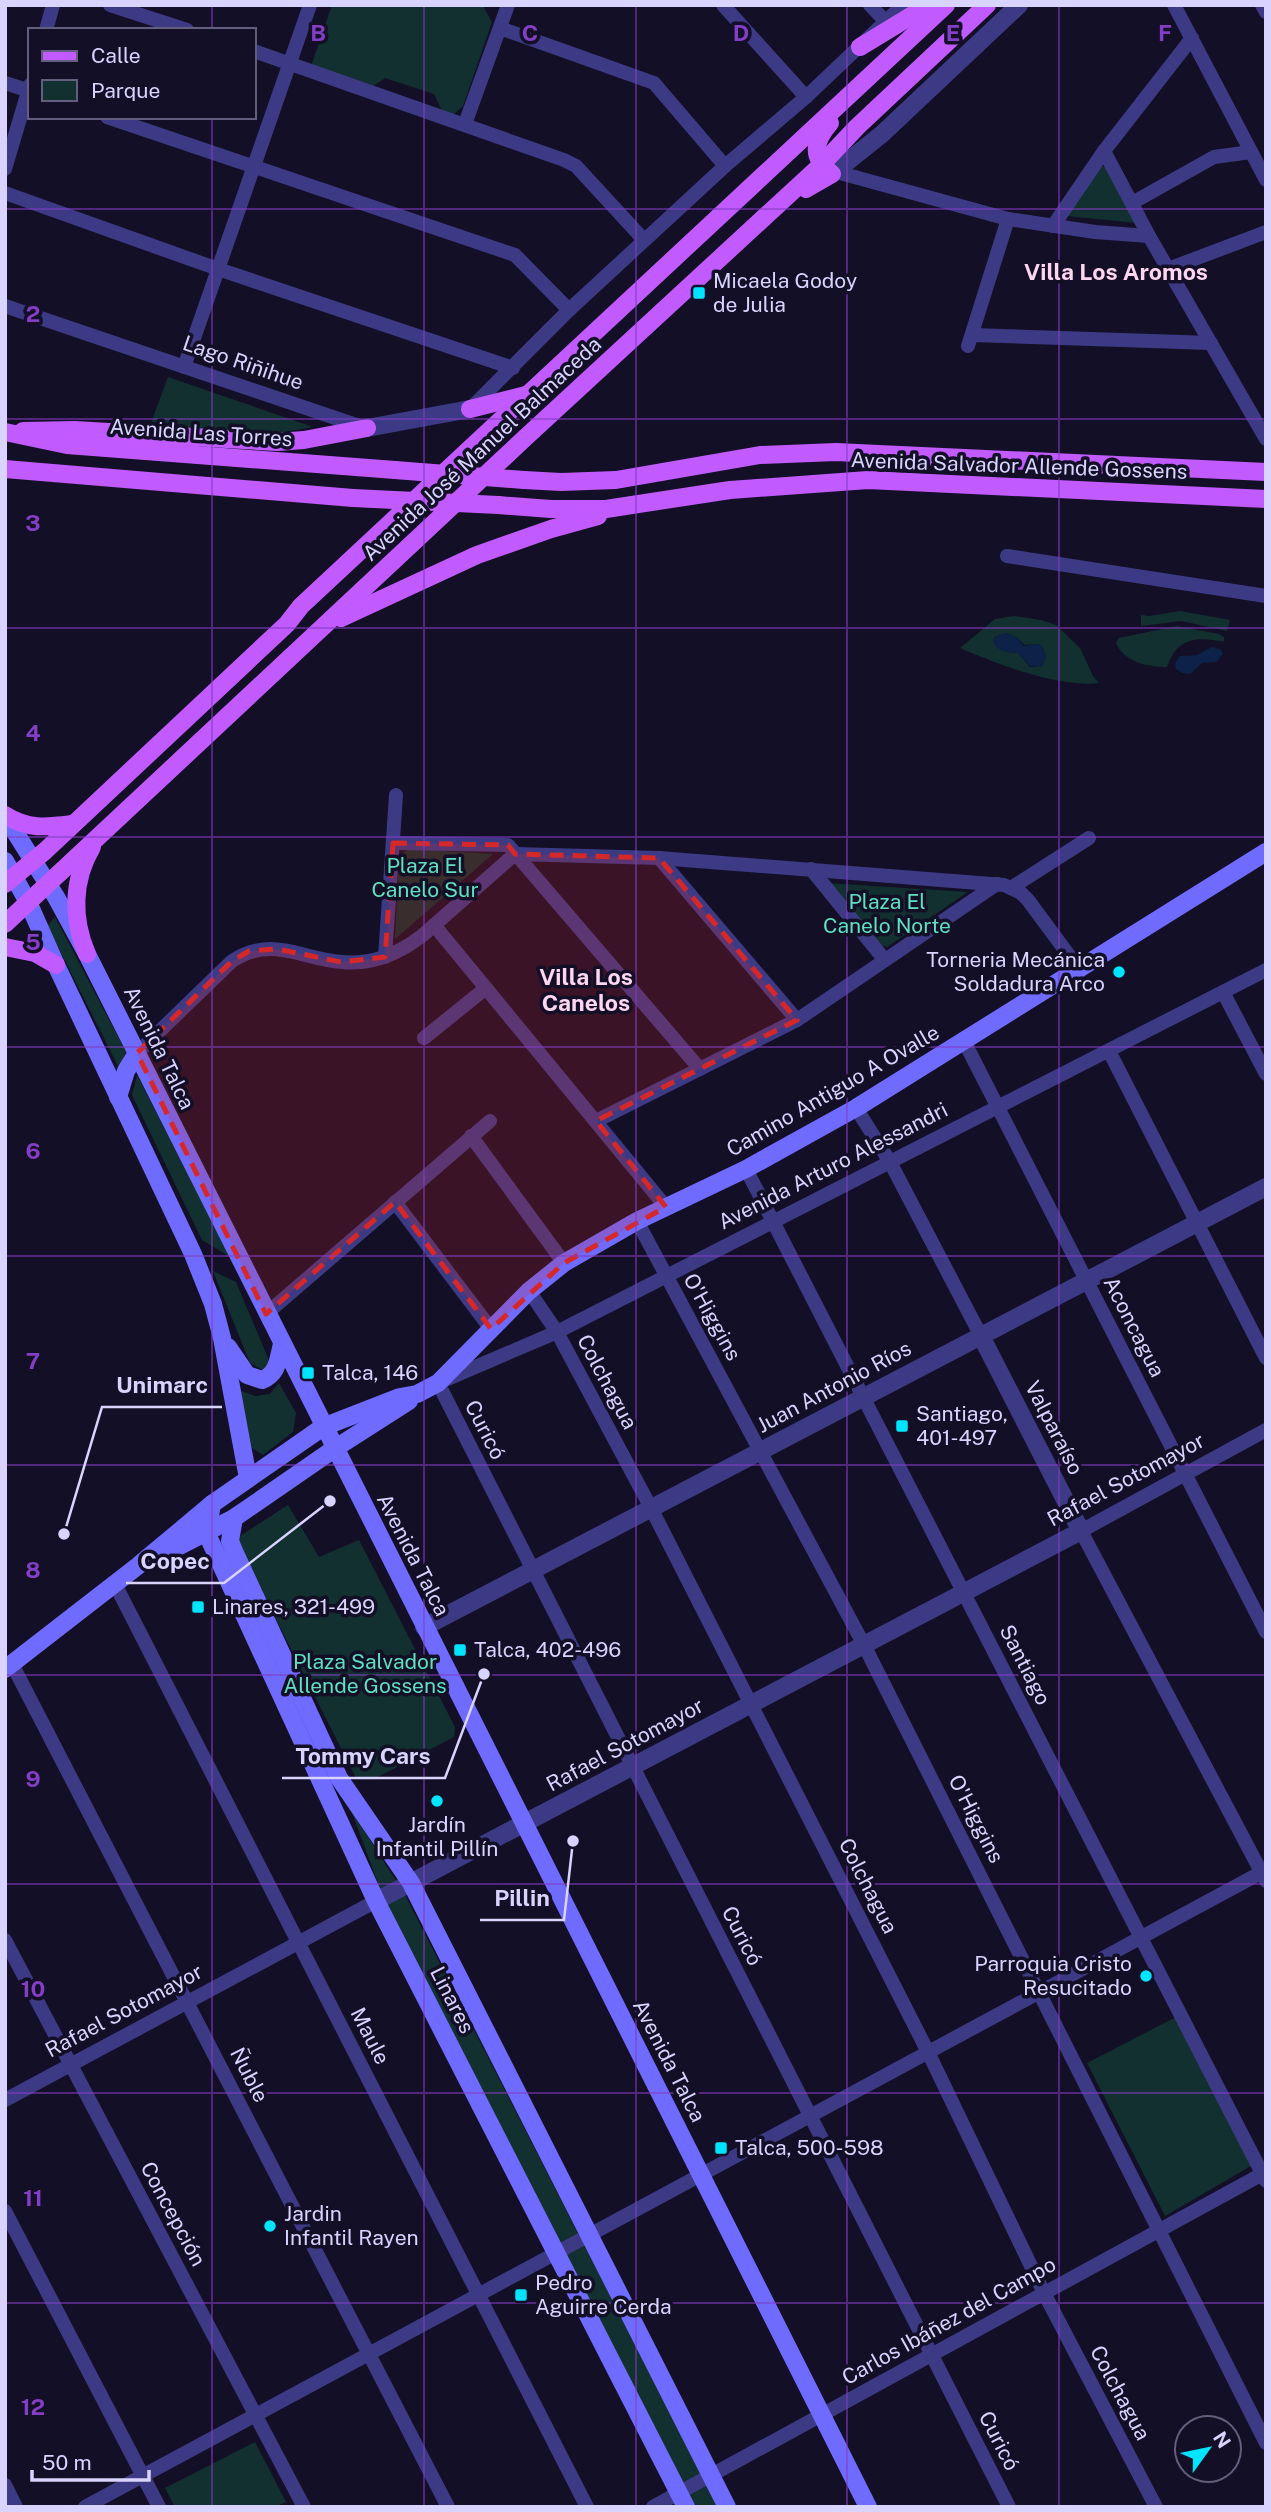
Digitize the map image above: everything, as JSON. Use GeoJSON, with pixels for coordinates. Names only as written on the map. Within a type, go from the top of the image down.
{"type":"FeatureCollection","features":[{"type":"Feature","properties":{"kind":"main road"},"geometry":{"type":"LineString","coordinates":[[860,47],[929,5]]}},
{"type":"Feature","properties":{"kind":"main road","name":"Avenida José Manuel Balmaceda"},"geometry":{"type":"LineString","coordinates":[[8,874],[34,859],[73,824],[287,624],[301,606],[946,5]]}},
{"type":"Feature","properties":{"kind":"main road","name":"Avenida José Manuel Balmaceda"},"geometry":{"type":"LineString","coordinates":[[5,925],[776,206],[826,170],[857,127],[987,5]]}},
{"type":"Feature","properties":{"kind":"main road"},"geometry":{"type":"LineString","coordinates":[[826,170],[816,152],[818,140],[852,94]]}},
{"type":"Feature","properties":{"kind":"main road"},"geometry":{"type":"LineString","coordinates":[[470,409],[529,394]]}},
{"type":"Feature","properties":{"kind":"main road"},"geometry":{"type":"LineString","coordinates":[[5,432],[75,430],[277,442],[304,440],[367,428]]}},
{"type":"Feature","properties":{"kind":"main road","name":"Avenida Las Torres"},"geometry":{"type":"LineString","coordinates":[[5,432],[67,446],[395,470]]}},
{"type":"Feature","properties":{"kind":"main road","name":"Avenida Salvador Allende Gossens"},"geometry":{"type":"LineString","coordinates":[[395,470],[561,482],[616,480],[760,455],[836,452],[1266,472]]}},
{"type":"Feature","properties":{"kind":"main road","name":"Avenida Salvador Allende Gossens"},"geometry":{"type":"LineString","coordinates":[[5,469],[353,498],[579,510],[642,504],[730,490],[868,480],[1266,499]]}},
{"type":"Feature","properties":{"kind":"main road"},"geometry":{"type":"LineString","coordinates":[[328,623],[477,555],[551,529],[642,504]]}},
{"type":"Feature","properties":{"kind":"main road"},"geometry":{"type":"LineString","coordinates":[[5,815],[33,827],[73,824]]}},
{"type":"Feature","properties":{"kind":"main road","name":"Avenida Talca"},"geometry":{"type":"LineString","coordinates":[[5,815],[34,859],[87,954],[868,2507]]}},
{"type":"Feature","properties":{"kind":"main road"},"geometry":{"type":"LineString","coordinates":[[87,954],[76,917],[77,891],[84,863],[97,838]]}},
{"type":"Feature","properties":{"kind":"main road","name":"Camino Antiguo A Ovalle"},"geometry":{"type":"LineString","coordinates":[[438,1384],[529,1291],[564,1263],[637,1221],[746,1169],[856,1108],[1266,852]]}},
{"type":"Feature","properties":{"kind":"main road"},"geometry":{"type":"LineString","coordinates":[[8,874],[28,902],[193,1254],[213,1304],[222,1338],[248,1478]]}},
{"type":"Feature","properties":{"kind":"main road"},"geometry":{"type":"LineString","coordinates":[[5,947],[35,953],[56,965]]}},
{"type":"Feature","properties":{"kind":"main road"},"geometry":{"type":"LineString","coordinates":[[118,1097],[126,1071],[137,1054]]}},
{"type":"Feature","properties":{"kind":"main road"},"geometry":{"type":"LineString","coordinates":[[222,1338],[247,1375],[257,1380],[273,1374],[282,1344]]}},
{"type":"Feature","properties":{"kind":"main road","name":"Avenida Arturo Alessandri"},"geometry":{"type":"LineString","coordinates":[[9,1666],[139,1565],[212,1504],[323,1427],[438,1384]]}},
{"type":"Feature","properties":{"kind":"main road","name":"Avenida Arturo Alessandri"},"geometry":{"type":"LineString","coordinates":[[139,1565],[207,1534],[234,1518],[334,1448],[404,1406],[417,1394]]}},
{"type":"Feature","properties":{"kind":"main road"},"geometry":{"type":"LineString","coordinates":[[207,1534],[212,1504]]}},
{"type":"Feature","properties":{"kind":"main road","name":"Linares"},"geometry":{"type":"LineString","coordinates":[[234,1518],[230,1541],[339,1778],[411,1883],[727,2507]]}},
{"type":"Feature","properties":{"kind":"main road","name":"Linares"},"geometry":{"type":"LineString","coordinates":[[207,1534],[376,1901],[682,2500]]}},
{"type":"Feature","properties":{"kind":"street"},"geometry":{"type":"LineString","coordinates":[[47,28],[53,5]]}},
{"type":"Feature","properties":{"kind":"street"},"geometry":{"type":"LineString","coordinates":[[110,5],[130,9],[182,28]]}},
{"type":"Feature","properties":{"kind":"street"},"geometry":{"type":"LineString","coordinates":[[184,367],[310,5]]}},
{"type":"Feature","properties":{"kind":"street"},"geometry":{"type":"LineString","coordinates":[[466,124],[508,5]]}},
{"type":"Feature","properties":{"kind":"street"},"geometry":{"type":"LineString","coordinates":[[723,5],[806,97]]}},
{"type":"Feature","properties":{"kind":"street"},"geometry":{"type":"LineString","coordinates":[[870,5],[886,22]]}},
{"type":"Feature","properties":{"kind":"street"},"geometry":{"type":"LineString","coordinates":[[470,409],[644,240],[724,166],[806,97],[903,5]]}},
{"type":"Feature","properties":{"kind":"street"},"geometry":{"type":"LineString","coordinates":[[826,170],[882,134],[1019,5]]}},
{"type":"Feature","properties":{"kind":"street"},"geometry":{"type":"LineString","coordinates":[[1174,5],[1266,180]]}},
{"type":"Feature","properties":{"kind":"street"},"geometry":{"type":"LineString","coordinates":[[1262,5],[1266,12]]}},
{"type":"Feature","properties":{"kind":"street"},"geometry":{"type":"LineString","coordinates":[[500,28],[654,83],[724,166]]}},
{"type":"Feature","properties":{"kind":"street"},"geometry":{"type":"LineString","coordinates":[[1053,226],[1104,151],[1192,38]]}},
{"type":"Feature","properties":{"kind":"street"},"geometry":{"type":"LineString","coordinates":[[256,52],[564,160],[576,166],[644,240]]}},
{"type":"Feature","properties":{"kind":"street"},"geometry":{"type":"LineString","coordinates":[[5,83],[28,89]]}},
{"type":"Feature","properties":{"kind":"street"},"geometry":{"type":"LineString","coordinates":[[5,169],[28,92]]}},
{"type":"Feature","properties":{"kind":"street"},"geometry":{"type":"LineString","coordinates":[[113,119],[515,254],[569,310]]}},
{"type":"Feature","properties":{"kind":"street"},"geometry":{"type":"LineString","coordinates":[[1104,151],[1149,236],[1266,439]]}},
{"type":"Feature","properties":{"kind":"street"},"geometry":{"type":"LineString","coordinates":[[1132,203],[1214,156],[1251,152]]}},
{"type":"Feature","properties":{"kind":"street"},"geometry":{"type":"LineString","coordinates":[[826,170],[1007,219],[1149,236]]}},
{"type":"Feature","properties":{"kind":"street"},"geometry":{"type":"LineString","coordinates":[[5,193],[218,269],[513,368]]}},
{"type":"Feature","properties":{"kind":"street"},"geometry":{"type":"LineString","coordinates":[[1007,219],[971,340],[1211,343]]}},
{"type":"Feature","properties":{"kind":"street"},"geometry":{"type":"LineString","coordinates":[[1168,269],[1266,232]]}},
{"type":"Feature","properties":{"kind":"street","name":"Lago Riñihue"},"geometry":{"type":"LineString","coordinates":[[5,306],[367,428],[470,409]]}},
{"type":"Feature","properties":{"kind":"street"},"geometry":{"type":"LineString","coordinates":[[1007,556],[1266,596]]}},
{"type":"Feature","properties":{"kind":"street"},"geometry":{"type":"LineString","coordinates":[[385,957],[396,795]]}},
{"type":"Feature","properties":{"kind":"street"},"geometry":{"type":"LineString","coordinates":[[596,1121],[797,1020],[884,959],[1089,838]]}},
{"type":"Feature","properties":{"kind":"street"},"geometry":{"type":"LineString","coordinates":[[393,842],[508,845],[700,1069]]}},
{"type":"Feature","properties":{"kind":"street"},"geometry":{"type":"LineString","coordinates":[[137,1054],[232,961],[249,951],[277,948],[341,962],[370,961],[385,957],[412,944],[515,854],[659,858],[1004,886],[1028,900],[1079,969]]}},
{"type":"Feature","properties":{"kind":"street"},"geometry":{"type":"LineString","coordinates":[[659,858],[797,1020]]}},
{"type":"Feature","properties":{"kind":"street"},"geometry":{"type":"LineString","coordinates":[[811,869],[884,959]]}},
{"type":"Feature","properties":{"kind":"street"},"geometry":{"type":"LineString","coordinates":[[434,925],[666,1207]]}},
{"type":"Feature","properties":{"kind":"street","name":"Avenida Arturo Alessandri"},"geometry":{"type":"LineString","coordinates":[[438,1384],[557,1332],[1266,970]]}},
{"type":"Feature","properties":{"kind":"street"},"geometry":{"type":"LineString","coordinates":[[424,1038],[486,988]]}},
{"type":"Feature","properties":{"kind":"street"},"geometry":{"type":"LineString","coordinates":[[1223,992],[1266,1074]]}},
{"type":"Feature","properties":{"kind":"street","name":"Aconcagua"},"geometry":{"type":"LineString","coordinates":[[964,1041],[1266,1632]]}},
{"type":"Feature","properties":{"kind":"street"},"geometry":{"type":"LineString","coordinates":[[1109,1051],[1266,1358]]}},
{"type":"Feature","properties":{"kind":"street","name":"Valparaíso"},"geometry":{"type":"LineString","coordinates":[[856,1108],[890,1162],[1081,1531],[1264,1874]]}},
{"type":"Feature","properties":{"kind":"street"},"geometry":{"type":"LineString","coordinates":[[266,1314],[490,1121]]}},
{"type":"Feature","properties":{"kind":"street"},"geometry":{"type":"LineString","coordinates":[[471,1136],[564,1263]]}},
{"type":"Feature","properties":{"kind":"street","name":"Santiago"},"geometry":{"type":"LineString","coordinates":[[746,1169],[1264,2175]]}},
{"type":"Feature","properties":{"kind":"street","name":"Juan Antonio Ríos"},"geometry":{"type":"LineString","coordinates":[[424,1627],[1266,1187]]}},
{"type":"Feature","properties":{"kind":"street"},"geometry":{"type":"LineString","coordinates":[[395,1202],[491,1329]]}},
{"type":"Feature","properties":{"kind":"street","name":"O'Higgins"},"geometry":{"type":"LineString","coordinates":[[637,1221],[864,1645],[1266,2443]]}},
{"type":"Feature","properties":{"kind":"street","name":"Colchagua"},"geometry":{"type":"LineString","coordinates":[[529,1291],[557,1332],[652,1508],[928,2052],[1044,2293],[1156,2507]]}},
{"type":"Feature","properties":{"kind":"street","name":"Curicó"},"geometry":{"type":"LineString","coordinates":[[438,1384],[1009,2507]]}},
{"type":"Feature","properties":{"kind":"street","name":"Rafael Sotomayor"},"geometry":{"type":"LineString","coordinates":[[5,2100],[376,1901],[1081,1531],[1266,1430]]}},
{"type":"Feature","properties":{"kind":"street","name":"Maule"},"geometry":{"type":"LineString","coordinates":[[115,1584],[587,2507]]}},
{"type":"Feature","properties":{"kind":"street","name":"Ñuble"},"geometry":{"type":"LineString","coordinates":[[9,1666],[187,2002],[448,2507]]}},
{"type":"Feature","properties":{"kind":"street"},"geometry":{"type":"LineString","coordinates":[[85,2507],[1141,1937],[1264,1874]]}},
{"type":"Feature","properties":{"kind":"street","name":"Concepción"},"geometry":{"type":"LineString","coordinates":[[5,1940],[304,2507]]}},
{"type":"Feature","properties":{"kind":"street","name":"Carlos Ibáñez del Campo"},"geometry":{"type":"LineString","coordinates":[[653,2507],[682,2500],[710,2476],[1158,2230],[1264,2175]]}},
{"type":"Feature","properties":{"kind":"street"},"geometry":{"type":"LineString","coordinates":[[5,2211],[159,2507]]}},
{"type":"Feature","properties":{"kind":"street"},"geometry":{"type":"LineString","coordinates":[[5,2485],[16,2507]]}},
{"type":"Feature","properties":{"kind":"highlighted area"},"geometry":{"type":"Polygon","coordinates":[[[393,843],[508,845],[515,854],[659,858],[797,1020],[596,1121],[666,1207],[564,1263],[491,1329],[395,1202],[266,1314],[137,1053],[232,961],[249,951],[277,949],[341,962],[385,957],[393,843]]]}},
{"type":"Feature","properties":{"kind":"green space"},"geometry":{"type":"Polygon","coordinates":[[[332,5],[485,5],[492,22],[463,106],[453,115],[442,111],[434,94],[385,78],[373,86],[311,66],[332,5]]]}},
{"type":"Feature","properties":{"kind":"green space"},"geometry":{"type":"Polygon","coordinates":[[[1106,166],[1137,223],[1066,216],[1097,167],[1106,166]]]}},
{"type":"Feature","properties":{"kind":"green space"},"geometry":{"type":"Polygon","coordinates":[[[168,377],[313,427],[262,436],[149,428],[168,377]]]}},
{"type":"Feature","properties":{"kind":"green space"},"geometry":{"type":"Polygon","coordinates":[[[1180,611],[1230,620],[1227,631],[1181,621],[1141,626],[1141,615],[1180,611]]]}},
{"type":"Feature","properties":{"kind":"green space"},"geometry":{"type":"Polygon","coordinates":[[[1014,616],[1056,625],[1080,648],[1099,683],[1083,684],[1047,678],[960,648],[995,619],[1014,616]],[[1006,633],[993,640],[1000,649],[1018,653],[1030,667],[1042,666],[1046,657],[1043,648],[1039,644],[1025,645],[1006,633]]]}},
{"type":"Feature","properties":{"kind":"green space"},"geometry":{"type":"Polygon","coordinates":[[[1177,626],[1219,634],[1224,637],[1224,642],[1205,639],[1189,641],[1176,650],[1167,667],[1137,662],[1125,655],[1116,643],[1119,638],[1177,626]]]}},
{"type":"Feature","properties":{"kind":"green space","name":"Plaza El Canelo Sur"},"geometry":{"type":"Polygon","coordinates":[[[409,849],[493,854],[395,939],[399,856],[409,849]]]}},
{"type":"Feature","properties":{"kind":"green space","name":"Plaza El Canelo Norte"},"geometry":{"type":"Polygon","coordinates":[[[826,883],[968,892],[887,947],[877,944],[826,883]]]}},
{"type":"Feature","properties":{"kind":"green space"},"geometry":{"type":"Polygon","coordinates":[[[55,917],[126,1052],[119,1068],[51,933],[48,925],[55,917]]]}},
{"type":"Feature","properties":{"kind":"green space"},"geometry":{"type":"Polygon","coordinates":[[[137,1075],[230,1257],[202,1240],[132,1095],[137,1075]]]}},
{"type":"Feature","properties":{"kind":"green space"},"geometry":{"type":"Polygon","coordinates":[[[213,1271],[236,1282],[268,1358],[268,1365],[263,1370],[250,1363],[213,1271]]]}},
{"type":"Feature","properties":{"kind":"green space"},"geometry":{"type":"Polygon","coordinates":[[[279,1383],[296,1413],[293,1432],[263,1455],[252,1448],[239,1390],[255,1396],[270,1394],[279,1383]]]}},
{"type":"Feature","properties":{"kind":"green space","name":"Plaza Salvador Allende Gossens"},"geometry":{"type":"Polygon","coordinates":[[[288,1505],[319,1557],[359,1540],[455,1727],[454,1737],[374,1779],[356,1778],[238,1544],[240,1536],[288,1505]]]}},
{"type":"Feature","properties":{"kind":"green space"},"geometry":{"type":"Polygon","coordinates":[[[351,1810],[405,1895],[718,2507],[695,2507],[386,1905],[351,1810]]]}},
{"type":"Feature","properties":{"kind":"green space"},"geometry":{"type":"Polygon","coordinates":[[[1176,2017],[1251,2166],[1165,2216],[1087,2063],[1176,2017]]]}},
{"type":"Feature","properties":{"kind":"green space"},"geometry":{"type":"Polygon","coordinates":[[[255,2442],[286,2502],[275,2507],[175,2507],[165,2488],[255,2442]]]}},
{"type":"Feature","properties":{"kind":"water"},"geometry":{"type":"Polygon","coordinates":[[[1006,633],[1017,638],[1024,646],[1039,644],[1046,657],[1042,666],[1030,666],[1018,653],[1002,651],[997,647],[993,640],[1006,633]]]}},
{"type":"Feature","properties":{"kind":"water"},"geometry":{"type":"Polygon","coordinates":[[[1212,647],[1223,653],[1217,662],[1202,663],[1190,674],[1176,669],[1175,663],[1180,656],[1197,655],[1212,647]]]}},
{"type":"Feature","properties":{"kind":"place","name":"Micaela Godoy de Julia"},"geometry":{"type":"Point","coordinates":[699,293]}},
{"type":"Feature","properties":{"kind":"place","name":"Torneria Mecánica Soldadura Arco"},"geometry":{"type":"Point","coordinates":[1119,972]}},
{"type":"Feature","properties":{"kind":"place","name":"Talca, 146"},"geometry":{"type":"Point","coordinates":[308,1373]}},
{"type":"Feature","properties":{"kind":"place","name":"Santiago, 401-497"},"geometry":{"type":"Point","coordinates":[902,1426]}},
{"type":"Feature","properties":{"kind":"place","name":"Copec"},"geometry":{"type":"Point","coordinates":[330,1501]}},
{"type":"Feature","properties":{"kind":"place","name":"Unimarc"},"geometry":{"type":"Point","coordinates":[64,1534]}},
{"type":"Feature","properties":{"kind":"place","name":"Linares, 321-499"},"geometry":{"type":"Point","coordinates":[198,1607]}},
{"type":"Feature","properties":{"kind":"place","name":"Talca, 402-496"},"geometry":{"type":"Point","coordinates":[460,1650]}},
{"type":"Feature","properties":{"kind":"place","name":"Tommy Cars"},"geometry":{"type":"Point","coordinates":[484,1674]}},
{"type":"Feature","properties":{"kind":"place","name":"Jardín Infantil Pillín"},"geometry":{"type":"Point","coordinates":[437,1801]}},
{"type":"Feature","properties":{"kind":"place","name":"Pillin"},"geometry":{"type":"Point","coordinates":[573,1841]}},
{"type":"Feature","properties":{"kind":"place","name":"Parroquia Cristo Resucitado"},"geometry":{"type":"Point","coordinates":[1146,1976]}},
{"type":"Feature","properties":{"kind":"place","name":"Talca, 500-598"},"geometry":{"type":"Point","coordinates":[721,2148]}},
{"type":"Feature","properties":{"kind":"place","name":"Jardin Infantil Rayen"},"geometry":{"type":"Point","coordinates":[270,2226]}},
{"type":"Feature","properties":{"kind":"place","name":"Pedro Aguirre Cerda"},"geometry":{"type":"Point","coordinates":[521,2295]}},
{"type":"Feature","properties":{"kind":"district","name":"Villa Los Aromos"},"geometry":{"type":"Point","coordinates":[1116,272]}},
{"type":"Feature","properties":{"kind":"district","name":"Villa Los Canelos"},"geometry":{"type":"Point","coordinates":[586,990]}}]}
